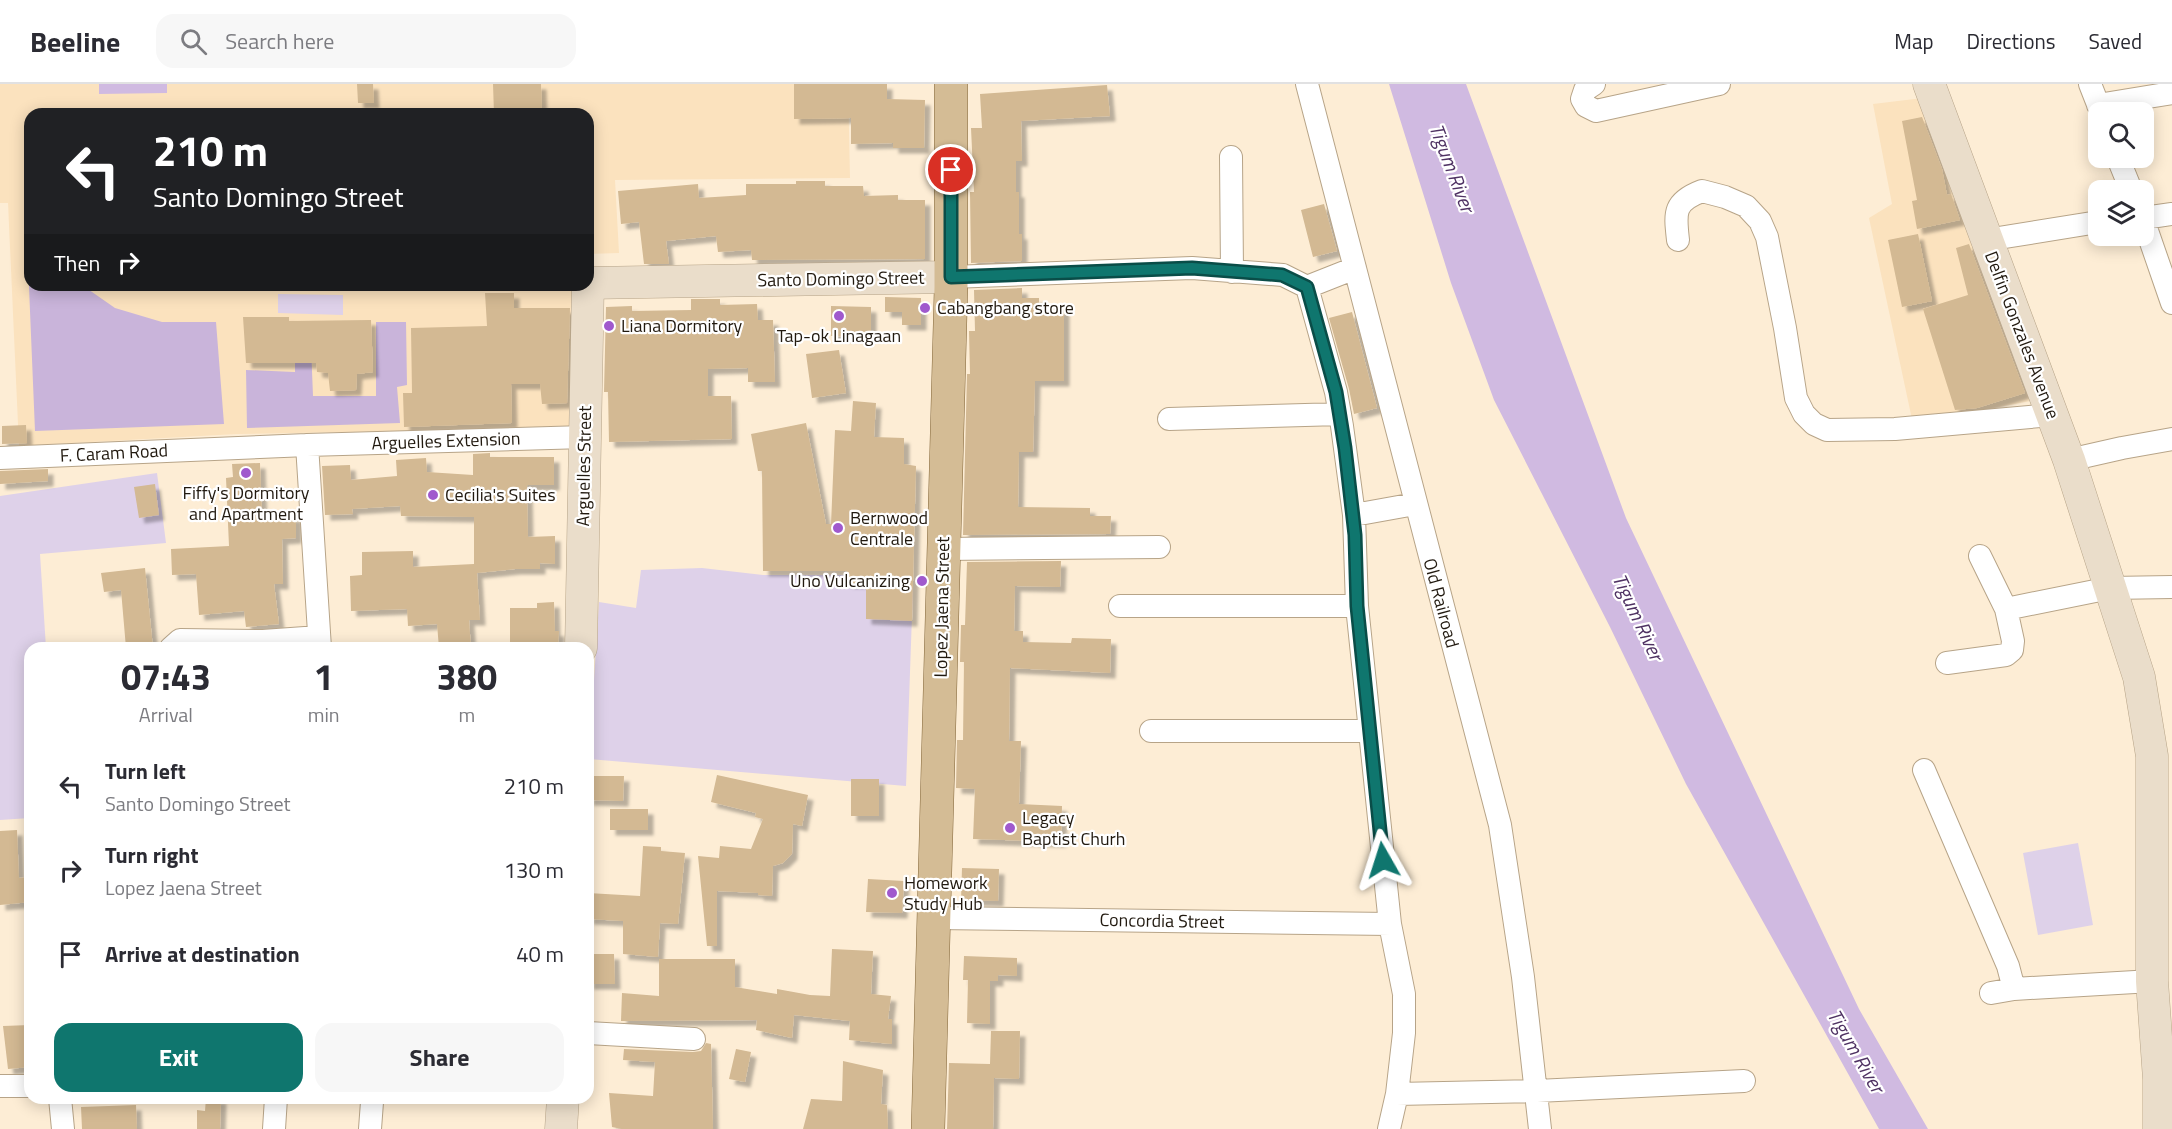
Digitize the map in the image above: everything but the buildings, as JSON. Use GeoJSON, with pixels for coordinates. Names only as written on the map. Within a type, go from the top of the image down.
{"type":"FeatureCollection","features":[{"type":"Feature","properties":{"kind":"main road","name":"Lopez Jaena Street"},"geometry":{"type":"LineString","coordinates":[[928,1129],[951,277],[951,84]]}},
{"type":"Feature","properties":{"kind":"street","name":"Old Railroad"},"geometry":{"type":"LineString","coordinates":[[1307,84],[1500,825],[1513,907],[1540,1129]]}},
{"type":"Feature","properties":{"kind":"street"},"geometry":{"type":"LineString","coordinates":[[1594,84],[1585,90],[1582,99],[1586,106],[1596,111],[1719,84]]}},
{"type":"Feature","properties":{"kind":"street","name":"Delfin Gonzales Avenue"},"geometry":{"type":"LineString","coordinates":[[1929,84],[2069,460],[2139,678],[2152,756],[2152,981],[2165,1081],[2159,1129]]}},
{"type":"Feature","properties":{"kind":"street"},"geometry":{"type":"LineString","coordinates":[[2096,100],[2172,93]]}},
{"type":"Feature","properties":{"kind":"street"},"geometry":{"type":"LineString","coordinates":[[1231,157],[1232,272]]}},
{"type":"Feature","properties":{"kind":"street"},"geometry":{"type":"LineString","coordinates":[[1678,240],[1675,215],[1681,202],[1702,191],[1746,206],[1760,221],[1769,249],[1796,398],[1804,414],[1814,424],[1827,430],[1895,429],[2052,416]]}},
{"type":"Feature","properties":{"kind":"street"},"geometry":{"type":"LineString","coordinates":[[2154,218],[2172,214]]}},
{"type":"Feature","properties":{"kind":"street"},"geometry":{"type":"LineString","coordinates":[[1986,240],[2088,224]]}},
{"type":"Feature","properties":{"kind":"street"},"geometry":{"type":"LineString","coordinates":[[2153,246],[2172,303]]}},
{"type":"Feature","properties":{"kind":"street","name":"Santo Domingo Street"},"geometry":{"type":"LineString","coordinates":[[594,284],[951,277],[1192,268],[1282,275],[1307,287]]}},
{"type":"Feature","properties":{"kind":"street"},"geometry":{"type":"LineString","coordinates":[[1355,268],[1307,287],[1336,392],[1354,515],[1357,606],[1390,924],[1404,994],[1404,1033],[1397,1094],[1389,1129]]}},
{"type":"Feature","properties":{"kind":"street","name":"Arguelles Street"},"geometry":{"type":"LineString","coordinates":[[581,642],[588,291]]}},
{"type":"Feature","properties":{"kind":"street"},"geometry":{"type":"LineString","coordinates":[[1169,419],[1340,414]]}},
{"type":"Feature","properties":{"kind":"street","name":"Arguelles Extension"},"geometry":{"type":"LineString","coordinates":[[227,448],[585,437]]}},
{"type":"Feature","properties":{"kind":"street"},"geometry":{"type":"LineString","coordinates":[[2069,460],[2172,439]]}},
{"type":"Feature","properties":{"kind":"street"},"geometry":{"type":"LineString","coordinates":[[178,642],[180,640],[320,642],[308,445]]}},
{"type":"Feature","properties":{"kind":"street","name":"F. Caram Road"},"geometry":{"type":"LineString","coordinates":[[0,458],[227,448]]}},
{"type":"Feature","properties":{"kind":"street"},"geometry":{"type":"LineString","coordinates":[[1354,515],[1415,504]]}},
{"type":"Feature","properties":{"kind":"street"},"geometry":{"type":"LineString","coordinates":[[943,549],[1159,547]]}},
{"type":"Feature","properties":{"kind":"street"},"geometry":{"type":"LineString","coordinates":[[1947,663],[2006,655],[2012,651],[2013,641],[2006,609],[1980,556]]}},
{"type":"Feature","properties":{"kind":"street"},"geometry":{"type":"LineString","coordinates":[[2006,609],[2110,588],[2172,586]]}},
{"type":"Feature","properties":{"kind":"street"},"geometry":{"type":"LineString","coordinates":[[1120,606],[1357,606]]}},
{"type":"Feature","properties":{"kind":"street"},"geometry":{"type":"LineString","coordinates":[[1151,731],[1370,731]]}},
{"type":"Feature","properties":{"kind":"street"},"geometry":{"type":"LineString","coordinates":[[1924,770],[2008,966],[2014,989]]}},
{"type":"Feature","properties":{"kind":"street","name":"Concordia Street"},"geometry":{"type":"LineString","coordinates":[[934,918],[1390,924]]}},
{"type":"Feature","properties":{"kind":"street"},"geometry":{"type":"LineString","coordinates":[[1991,993],[2014,989],[2152,981]]}},
{"type":"Feature","properties":{"kind":"street"},"geometry":{"type":"LineString","coordinates":[[594,1033],[694,1039]]}},
{"type":"Feature","properties":{"kind":"street"},"geometry":{"type":"LineString","coordinates":[[1397,1094],[1537,1091],[1744,1081]]}},
{"type":"Feature","properties":{"kind":"street"},"geometry":{"type":"LineString","coordinates":[[0,1086],[24,1086]]}},
{"type":"Feature","properties":{"kind":"street"},"geometry":{"type":"LineString","coordinates":[[61,1104],[63,1129]]}},
{"type":"Feature","properties":{"kind":"street"},"geometry":{"type":"LineString","coordinates":[[274,1129],[276,1104]]}},
{"type":"Feature","properties":{"kind":"street"},"geometry":{"type":"LineString","coordinates":[[370,1129],[372,1104]]}},
{"type":"Feature","properties":{"kind":"street"},"geometry":{"type":"LineString","coordinates":[[561,1129],[563,1104]]}},
{"type":"Feature","properties":{"kind":"shaded area"},"geometry":{"type":"Polygon","coordinates":[[[0,84],[848,84],[850,178],[615,180],[619,253],[594,254],[594,108],[24,108],[24,291],[575,291],[572,428],[237,434],[19,446],[8,203],[0,203],[0,84]]]}},
{"type":"Feature","properties":{"kind":"shaded area"},"geometry":{"type":"Polygon","coordinates":[[[1931,97],[2035,400],[1913,424],[1869,218],[1892,204],[1873,104],[1931,97]]]}},
{"type":"Feature","properties":{"kind":"shaded area"},"geometry":{"type":"Polygon","coordinates":[[[29,291],[91,291],[115,308],[162,322],[216,322],[224,424],[35,431],[29,291]]]}},
{"type":"Feature","properties":{"kind":"shaded area"},"geometry":{"type":"Polygon","coordinates":[[[278,294],[343,295],[343,315],[278,313],[278,294]]]}},
{"type":"Feature","properties":{"kind":"shaded area"},"geometry":{"type":"Polygon","coordinates":[[[295,321],[310,321],[313,396],[376,396],[376,322],[406,322],[407,385],[397,387],[400,423],[247,428],[246,370],[295,372],[295,321]]]}},
{"type":"Feature","properties":{"kind":"shaded area"},"geometry":{"type":"Polygon","coordinates":[[[157,473],[166,543],[40,554],[46,642],[24,642],[24,818],[0,820],[0,496],[157,473]]]}},
{"type":"Feature","properties":{"kind":"shaded area"},"geometry":{"type":"Polygon","coordinates":[[[702,568],[763,575],[844,575],[844,585],[913,587],[906,786],[594,759],[594,680],[599,602],[636,608],[641,570],[702,568]]]}},
{"type":"Feature","properties":{"kind":"shaded area"},"geometry":{"type":"Polygon","coordinates":[[[2078,843],[2093,925],[2038,935],[2023,853],[2078,843]]]}},
{"type":"Feature","properties":{"kind":"water"},"geometry":{"type":"Polygon","coordinates":[[[99,84],[167,84],[167,93],[99,94],[99,84]]]}},
{"type":"Feature","properties":{"kind":"water","name":"Tigum River"},"geometry":{"type":"Polygon","coordinates":[[[1389,84],[1466,84],[1626,518],[1859,1009],[1928,1129],[1879,1129],[1686,784],[1610,627],[1494,400],[1451,283],[1389,84]]]}},
{"type":"Feature","properties":{"kind":"place","name":"Cabangbang store"},"geometry":{"type":"Point","coordinates":[925,308]}},
{"type":"Feature","properties":{"kind":"place","name":"Tap-ok Linagaan"},"geometry":{"type":"Point","coordinates":[839,316]}},
{"type":"Feature","properties":{"kind":"place","name":"Liana Dormitory"},"geometry":{"type":"Point","coordinates":[609,326]}},
{"type":"Feature","properties":{"kind":"place","name":"Fiffy's Dormitory and Apartment"},"geometry":{"type":"Point","coordinates":[246,473]}},
{"type":"Feature","properties":{"kind":"place","name":"Cecilia's Suites"},"geometry":{"type":"Point","coordinates":[433,495]}},
{"type":"Feature","properties":{"kind":"place","name":"Bernwood Centrale"},"geometry":{"type":"Point","coordinates":[838,528]}},
{"type":"Feature","properties":{"kind":"place","name":"Uno Vulcanizing"},"geometry":{"type":"Point","coordinates":[922,581]}},
{"type":"Feature","properties":{"kind":"place","name":"Legacy Baptist Churh"},"geometry":{"type":"Point","coordinates":[1010,828]}},
{"type":"Feature","properties":{"kind":"place","name":"Homework Study Hub"},"geometry":{"type":"Point","coordinates":[892,893]}},
{"type":"Feature","properties":{"kind":"route"},"geometry":{"type":"LineString","coordinates":[[951,170],[951,277],[1192,268],[1282,275],[1307,287],[1336,392],[1354,515],[1357,606],[1383,860]]}}]}
